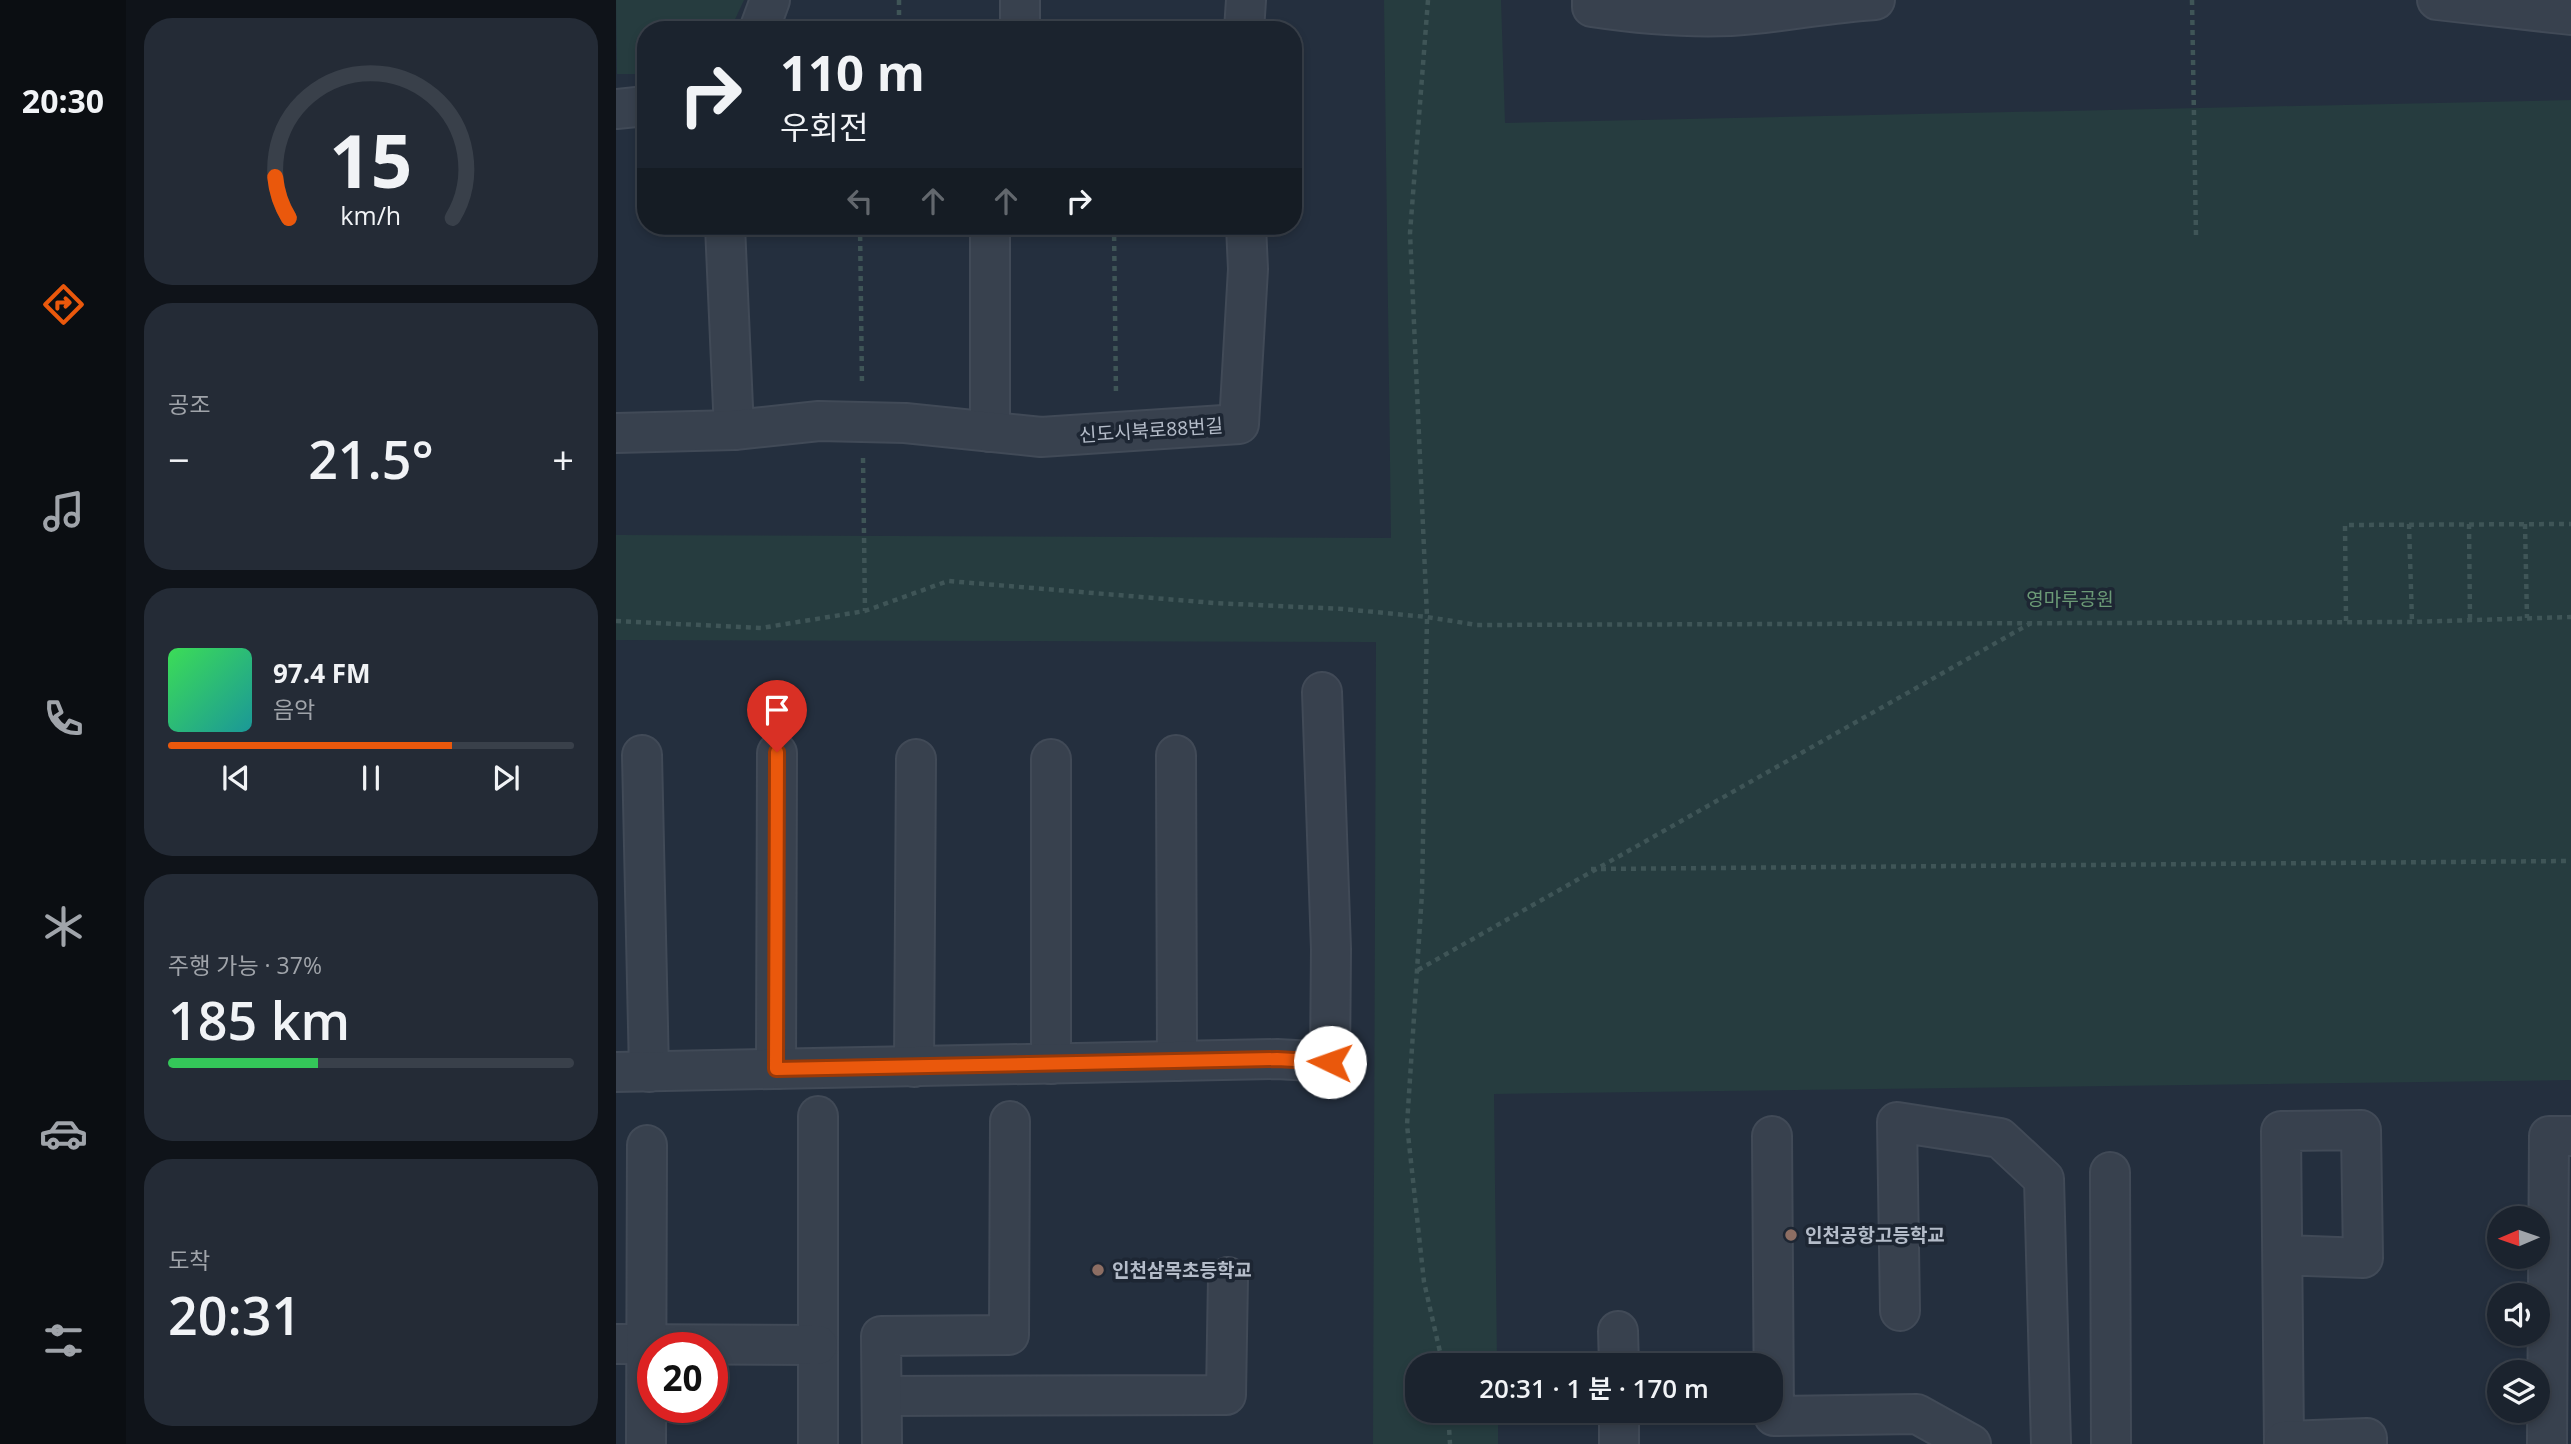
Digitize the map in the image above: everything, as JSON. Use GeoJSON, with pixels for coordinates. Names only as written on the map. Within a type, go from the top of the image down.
{"type":"FeatureCollection","features":[{"type":"Feature","properties":{"kind":"street"},"geometry":{"type":"LineString","coordinates":[[762,21],[770,0]]}},
{"type":"Feature","properties":{"kind":"street"},"geometry":{"type":"LineString","coordinates":[[1245,21],[1246,0]]}},
{"type":"Feature","properties":{"kind":"street"},"geometry":{"type":"LineString","coordinates":[[1592,0],[1592,7],[1663,17],[1733,16],[1782,4],[1875,0]]}},
{"type":"Feature","properties":{"kind":"street"},"geometry":{"type":"LineString","coordinates":[[2437,0],[2501,3],[2571,15]]}},
{"type":"Feature","properties":{"kind":"street"},"geometry":{"type":"LineString","coordinates":[[616,109],[637,107]]}},
{"type":"Feature","properties":{"kind":"street"},"geometry":{"type":"LineString","coordinates":[[725,235],[734,430]]}},
{"type":"Feature","properties":{"kind":"street"},"geometry":{"type":"LineString","coordinates":[[990,235],[990,432]]}},
{"type":"Feature","properties":{"kind":"street","name":"신도시북로88번길"},"geometry":{"type":"LineString","coordinates":[[616,433],[734,430],[819,421],[905,423],[1041,437],[1239,424],[1248,269],[1246,235]]}},
{"type":"Feature","properties":{"kind":"street"},"geometry":{"type":"LineString","coordinates":[[642,755],[633,1072],[1177,1061],[1330,1062],[1331,949],[1322,692]]}},
{"type":"Feature","properties":{"kind":"street"},"geometry":{"type":"LineString","coordinates":[[776,1069],[777,752]]}},
{"type":"Feature","properties":{"kind":"street"},"geometry":{"type":"LineString","coordinates":[[1176,755],[1177,1061]]}},
{"type":"Feature","properties":{"kind":"street"},"geometry":{"type":"LineString","coordinates":[[914,1067],[916,759]]}},
{"type":"Feature","properties":{"kind":"street"},"geometry":{"type":"LineString","coordinates":[[1051,759],[1051,1064]]}},
{"type":"Feature","properties":{"kind":"street"},"geometry":{"type":"LineString","coordinates":[[818,1116],[818,1444]]}},
{"type":"Feature","properties":{"kind":"street"},"geometry":{"type":"LineString","coordinates":[[882,1444],[881,1336],[1009,1335],[1010,1121]]}},
{"type":"Feature","properties":{"kind":"street"},"geometry":{"type":"LineString","coordinates":[[1900,1311],[1897,1122],[2000,1138],[2044,1179],[2052,1444]]}},
{"type":"Feature","properties":{"kind":"street"},"geometry":{"type":"LineString","coordinates":[[1772,1136],[1774,1416],[1917,1414],[1971,1444]]}},
{"type":"Feature","properties":{"kind":"street"},"geometry":{"type":"LineString","coordinates":[[2555,1419],[2561,1230],[2549,1136],[2571,1136]]}},
{"type":"Feature","properties":{"kind":"street"},"geometry":{"type":"LineString","coordinates":[[646,1444],[631,1344],[647,1145]]}},
{"type":"Feature","properties":{"kind":"street"},"geometry":{"type":"LineString","coordinates":[[2110,1172],[2111,1444]]}},
{"type":"Feature","properties":{"kind":"street"},"geometry":{"type":"LineString","coordinates":[[2283,1255],[2284,1443],[2367,1438],[2367,1444]]}},
{"type":"Feature","properties":{"kind":"street"},"geometry":{"type":"LineString","coordinates":[[882,1396],[1226,1395],[1228,1277]]}},
{"type":"Feature","properties":{"kind":"street"},"geometry":{"type":"LineString","coordinates":[[631,1344],[818,1345]]}},
{"type":"Feature","properties":{"kind":"street"},"geometry":{"type":"LineString","coordinates":[[1619,1423],[1619,1444]]}},
{"type":"Feature","properties":{"kind":"path"},"geometry":{"type":"LineString","coordinates":[[899,0],[899,21]]}},
{"type":"Feature","properties":{"kind":"path"},"geometry":{"type":"LineString","coordinates":[[1428,0],[1410,233],[1423,464],[1427,617],[1418,970],[1407,1125],[1424,1282],[1440,1353]]}},
{"type":"Feature","properties":{"kind":"path"},"geometry":{"type":"LineString","coordinates":[[2192,0],[2196,235]]}},
{"type":"Feature","properties":{"kind":"path"},"geometry":{"type":"LineString","coordinates":[[1114,235],[1117,432]]}},
{"type":"Feature","properties":{"kind":"path"},"geometry":{"type":"LineString","coordinates":[[2346,621],[2345,525],[2571,523]]}},
{"type":"Feature","properties":{"kind":"path"},"geometry":{"type":"LineString","coordinates":[[2409,524],[2412,622]]}},
{"type":"Feature","properties":{"kind":"path"},"geometry":{"type":"LineString","coordinates":[[2469,524],[2470,620]]}},
{"type":"Feature","properties":{"kind":"path"},"geometry":{"type":"LineString","coordinates":[[2525,524],[2527,618]]}},
{"type":"Feature","properties":{"kind":"path"},"geometry":{"type":"LineString","coordinates":[[616,621],[761,628],[865,611],[947,581],[1427,617],[1477,625],[2412,622],[2571,617]]}},
{"type":"Feature","properties":{"kind":"path"},"geometry":{"type":"LineString","coordinates":[[1418,970],[1591,869],[2031,622]]}},
{"type":"Feature","properties":{"kind":"path"},"geometry":{"type":"LineString","coordinates":[[1591,869],[2571,861]]}},
{"type":"Feature","properties":{"kind":"path"},"geometry":{"type":"LineString","coordinates":[[1449,1423],[1450,1444]]}},
{"type":"Feature","properties":{"kind":"green space"},"geometry":{"type":"Polygon","coordinates":[[[616,0],[744,0],[734,21],[637,21],[637,74],[617,74],[616,0]]]}},
{"type":"Feature","properties":{"kind":"green space","name":"영마루공원"},"geometry":{"type":"Polygon","coordinates":[[[1384,0],[1501,0],[1505,123],[2571,100],[2571,1080],[1494,1094],[1497,1353],[1405,1353],[1405,1423],[1498,1423],[1498,1444],[1373,1444],[1376,642],[616,640],[616,535],[1391,538],[1384,0]]]}},
{"type":"Feature","properties":{"kind":"place","name":"인천공항고등학교"},"geometry":{"type":"Point","coordinates":[1791,1235]}},
{"type":"Feature","properties":{"kind":"place","name":"인천삼목초등학교"},"geometry":{"type":"Point","coordinates":[1098,1270]}},
{"type":"Feature","properties":{"kind":"route"},"geometry":{"type":"LineString","coordinates":[[777,752],[776,1069],[1277,1059],[1330,1062]]}}]}
